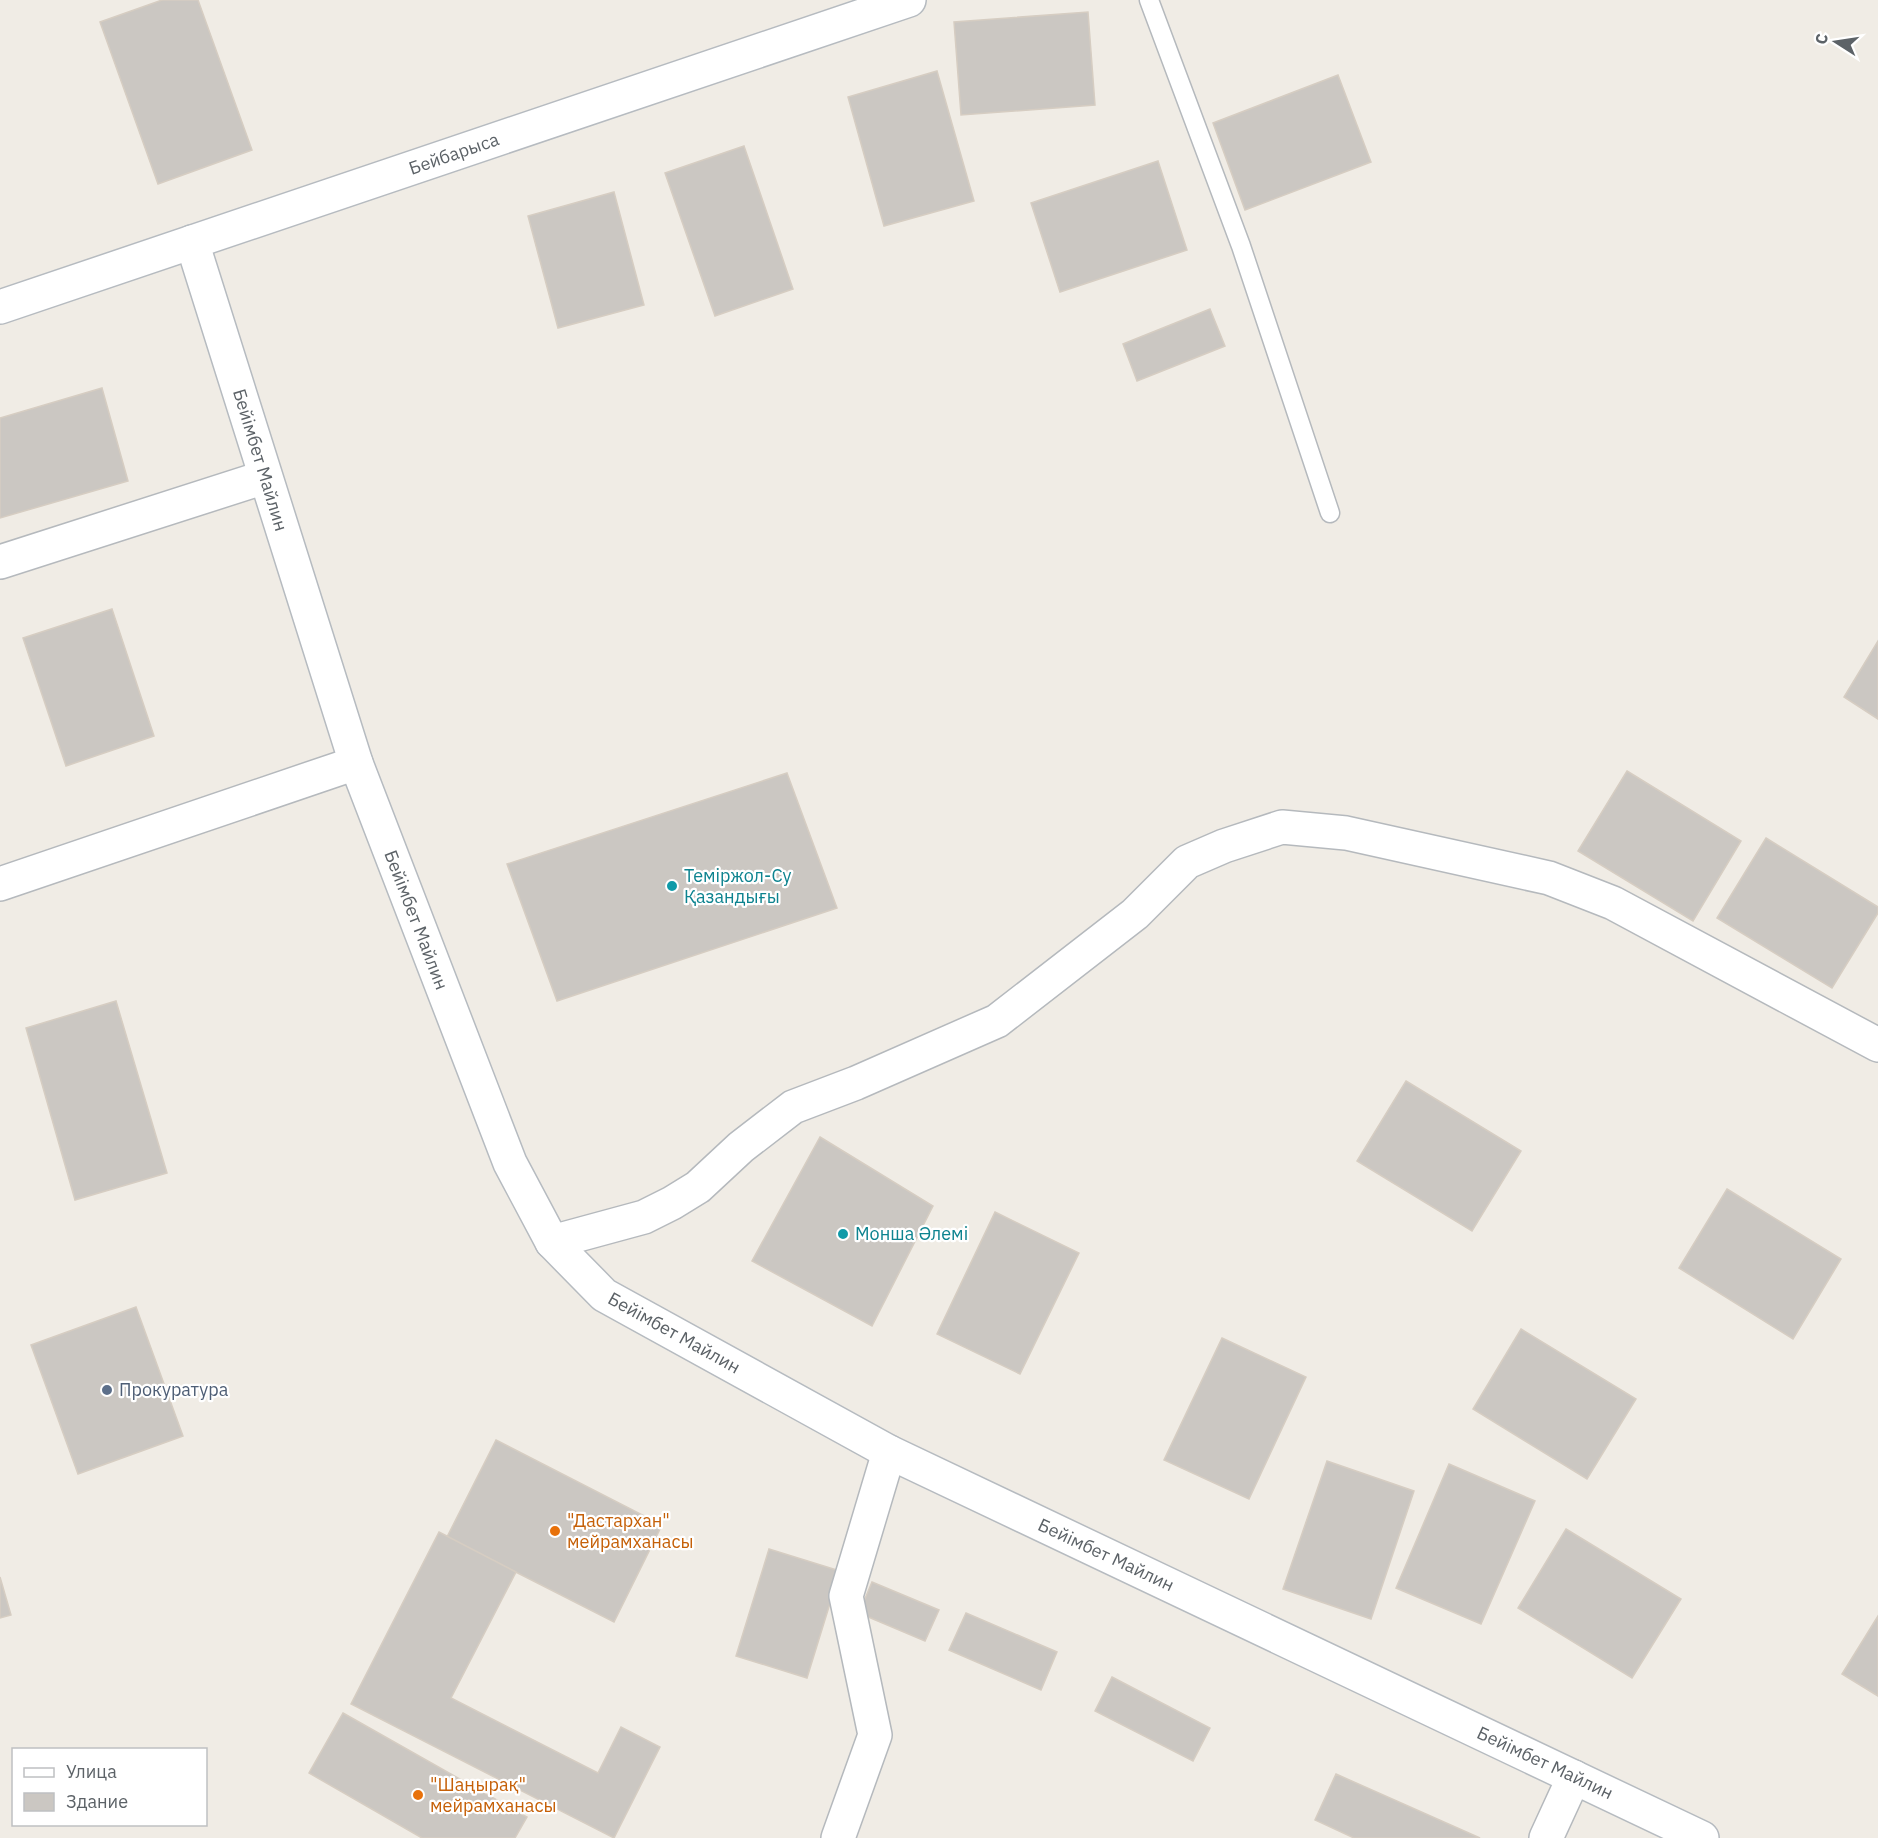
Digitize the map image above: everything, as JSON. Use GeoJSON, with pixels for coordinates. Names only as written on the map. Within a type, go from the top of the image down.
{"type":"FeatureCollection","features":[{"type":"Feature","properties":{"kind":"street","name":"Бейбарыса"},"geometry":{"type":"LineString","coordinates":[[0,307],[909,0]]}},
{"type":"Feature","properties":{"kind":"street","name":"Бейімбет Майлин"},"geometry":{"type":"LineString","coordinates":[[192,242],[356,763],[510,1163],[552,1242],[604,1295],[889,1452],[1702,1838]]}},
{"type":"Feature","properties":{"kind":"street"},"geometry":{"type":"LineString","coordinates":[[0,562],[265,477]]}},
{"type":"Feature","properties":{"kind":"street"},"geometry":{"type":"LineString","coordinates":[[0,884],[356,763]]}},
{"type":"Feature","properties":{"kind":"street"},"geometry":{"type":"LineString","coordinates":[[552,1242],[644,1217],[698,1187],[741,1147],[793,1107],[856,1083],[997,1021],[1135,914],[1187,862],[1224,846],[1282,828],[1346,833],[1549,878],[1613,903],[1878,1045]]}},
{"type":"Feature","properties":{"kind":"street"},"geometry":{"type":"LineString","coordinates":[[838,1838],[875,1735],[846,1596],[889,1452]]}},
{"type":"Feature","properties":{"kind":"street"},"geometry":{"type":"LineString","coordinates":[[1546,1838],[1574,1777]]}},
{"type":"Feature","properties":{"kind":"lane"},"geometry":{"type":"LineString","coordinates":[[1149,0],[1241,246],[1330,513]]}},
{"type":"Feature","properties":{"kind":"building"},"geometry":{"type":"Polygon","coordinates":[[[162,0],[198,0],[252,150],[158,184],[100,22],[162,0]]]}},
{"type":"Feature","properties":{"kind":"building"},"geometry":{"type":"Polygon","coordinates":[[[1088,12],[1095,105],[961,115],[954,22],[1088,12]]]}},
{"type":"Feature","properties":{"kind":"building"},"geometry":{"type":"Polygon","coordinates":[[[937,71],[974,201],[884,226],[848,97],[937,71]]]}},
{"type":"Feature","properties":{"kind":"building"},"geometry":{"type":"Polygon","coordinates":[[[1338,75],[1371,162],[1245,210],[1213,123],[1338,75]]]}},
{"type":"Feature","properties":{"kind":"building"},"geometry":{"type":"Polygon","coordinates":[[[744,146],[793,289],[715,316],[665,173],[744,146]]]}},
{"type":"Feature","properties":{"kind":"building"},"geometry":{"type":"Polygon","coordinates":[[[1158,161],[1187,250],[1060,292],[1031,203],[1158,161]]]}},
{"type":"Feature","properties":{"kind":"building"},"geometry":{"type":"Polygon","coordinates":[[[614,192],[644,305],[558,328],[528,216],[614,192]]]}},
{"type":"Feature","properties":{"kind":"building"},"geometry":{"type":"Polygon","coordinates":[[[1210,309],[1225,346],[1137,381],[1123,344],[1210,309]]]}},
{"type":"Feature","properties":{"kind":"building"},"geometry":{"type":"Polygon","coordinates":[[[102,388],[128,481],[0,518],[0,418],[102,388]]]}},
{"type":"Feature","properties":{"kind":"building"},"geometry":{"type":"Polygon","coordinates":[[[112,609],[154,736],[66,766],[23,638],[112,609]]]}},
{"type":"Feature","properties":{"kind":"building"},"geometry":{"type":"Polygon","coordinates":[[[1878,641],[1878,719],[1844,697],[1878,641]]]}},
{"type":"Feature","properties":{"kind":"building"},"geometry":{"type":"Polygon","coordinates":[[[1627,771],[1741,841],[1693,921],[1578,851],[1627,771]]]}},
{"type":"Feature","properties":{"kind":"building","name":"Теміржол-Су Қазандығы"},"geometry":{"type":"Polygon","coordinates":[[[787,773],[837,908],[557,1001],[507,864],[787,773]]]}},
{"type":"Feature","properties":{"kind":"building"},"geometry":{"type":"Polygon","coordinates":[[[1766,838],[1878,907],[1878,913],[1832,988],[1717,918],[1766,838]]]}},
{"type":"Feature","properties":{"kind":"building"},"geometry":{"type":"Polygon","coordinates":[[[116,1001],[167,1173],[75,1200],[26,1028],[116,1001]]]}},
{"type":"Feature","properties":{"kind":"building"},"geometry":{"type":"Polygon","coordinates":[[[1406,1081],[1521,1151],[1472,1231],[1357,1161],[1406,1081]]]}},
{"type":"Feature","properties":{"kind":"building","name":"Монша Әлемі"},"geometry":{"type":"Polygon","coordinates":[[[820,1137],[933,1206],[872,1326],[752,1261],[820,1137]]]}},
{"type":"Feature","properties":{"kind":"building"},"geometry":{"type":"Polygon","coordinates":[[[1727,1189],[1841,1259],[1793,1339],[1679,1268],[1727,1189]]]}},
{"type":"Feature","properties":{"kind":"building"},"geometry":{"type":"Polygon","coordinates":[[[995,1212],[1079,1253],[1020,1374],[937,1334],[995,1212]]]}},
{"type":"Feature","properties":{"kind":"building","name":"Прокуратура"},"geometry":{"type":"Polygon","coordinates":[[[136,1307],[183,1436],[78,1474],[31,1345],[136,1307]]]}},
{"type":"Feature","properties":{"kind":"building"},"geometry":{"type":"Polygon","coordinates":[[[1521,1329],[1636,1399],[1587,1479],[1473,1409],[1521,1329]]]}},
{"type":"Feature","properties":{"kind":"building"},"geometry":{"type":"Polygon","coordinates":[[[1222,1338],[1306,1377],[1249,1499],[1164,1460],[1222,1338]]]}},
{"type":"Feature","properties":{"kind":"building","name":"\"Дастархан\" мейрамханасы"},"geometry":{"type":"Polygon","coordinates":[[[496,1440],[662,1525],[614,1622],[447,1537],[496,1440]]]}},
{"type":"Feature","properties":{"kind":"building"},"geometry":{"type":"Polygon","coordinates":[[[1327,1461],[1414,1491],[1371,1619],[1283,1589],[1327,1461]]]}},
{"type":"Feature","properties":{"kind":"building"},"geometry":{"type":"Polygon","coordinates":[[[1449,1464],[1535,1501],[1481,1624],[1396,1588],[1449,1464]]]}},
{"type":"Feature","properties":{"kind":"building"},"geometry":{"type":"Polygon","coordinates":[[[1566,1529],[1681,1599],[1632,1678],[1518,1608],[1566,1529]]]}},
{"type":"Feature","properties":{"kind":"building"},"geometry":{"type":"Polygon","coordinates":[[[439,1532],[516,1572],[451,1698],[598,1773],[621,1727],[660,1747],[614,1838],[351,1704],[439,1532]]]}},
{"type":"Feature","properties":{"kind":"building"},"geometry":{"type":"Polygon","coordinates":[[[769,1549],[840,1571],[807,1678],[736,1656],[769,1549]]]}},
{"type":"Feature","properties":{"kind":"building"},"geometry":{"type":"Polygon","coordinates":[[[0,1577],[11,1615],[0,1618],[0,1577]]]}},
{"type":"Feature","properties":{"kind":"building"},"geometry":{"type":"Polygon","coordinates":[[[872,1582],[939,1610],[925,1641],[859,1613],[872,1582]]]}},
{"type":"Feature","properties":{"kind":"building"},"geometry":{"type":"Polygon","coordinates":[[[966,1613],[1057,1652],[1041,1690],[949,1650],[966,1613]]]}},
{"type":"Feature","properties":{"kind":"building"},"geometry":{"type":"Polygon","coordinates":[[[1878,1616],[1878,1696],[1842,1674],[1878,1616]]]}},
{"type":"Feature","properties":{"kind":"building"},"geometry":{"type":"Polygon","coordinates":[[[1112,1677],[1210,1728],[1193,1761],[1095,1711],[1112,1677]]]}},
{"type":"Feature","properties":{"kind":"building","name":"\"Шаңырақ\" мейрамханасы"},"geometry":{"type":"Polygon","coordinates":[[[343,1713],[527,1817],[515,1838],[422,1838],[309,1773],[343,1713]]]}},
{"type":"Feature","properties":{"kind":"building"},"geometry":{"type":"Polygon","coordinates":[[[1336,1774],[1480,1838],[1354,1838],[1315,1820],[1336,1774]]]}},
{"type":"Feature","properties":{"kind":"place","name":"Теміржол-Су Қазандығы"},"geometry":{"type":"Point","coordinates":[672,886]}},
{"type":"Feature","properties":{"kind":"place","name":"Монша Әлемі"},"geometry":{"type":"Point","coordinates":[843,1234]}},
{"type":"Feature","properties":{"kind":"place","name":"Прокуратура"},"geometry":{"type":"Point","coordinates":[107,1390]}},
{"type":"Feature","properties":{"kind":"place","name":"\"Дастархан\" мейрамханасы"},"geometry":{"type":"Point","coordinates":[555,1531]}},
{"type":"Feature","properties":{"kind":"place","name":"\"Шаңырақ\" мейрамханасы"},"geometry":{"type":"Point","coordinates":[418,1795]}}]}
